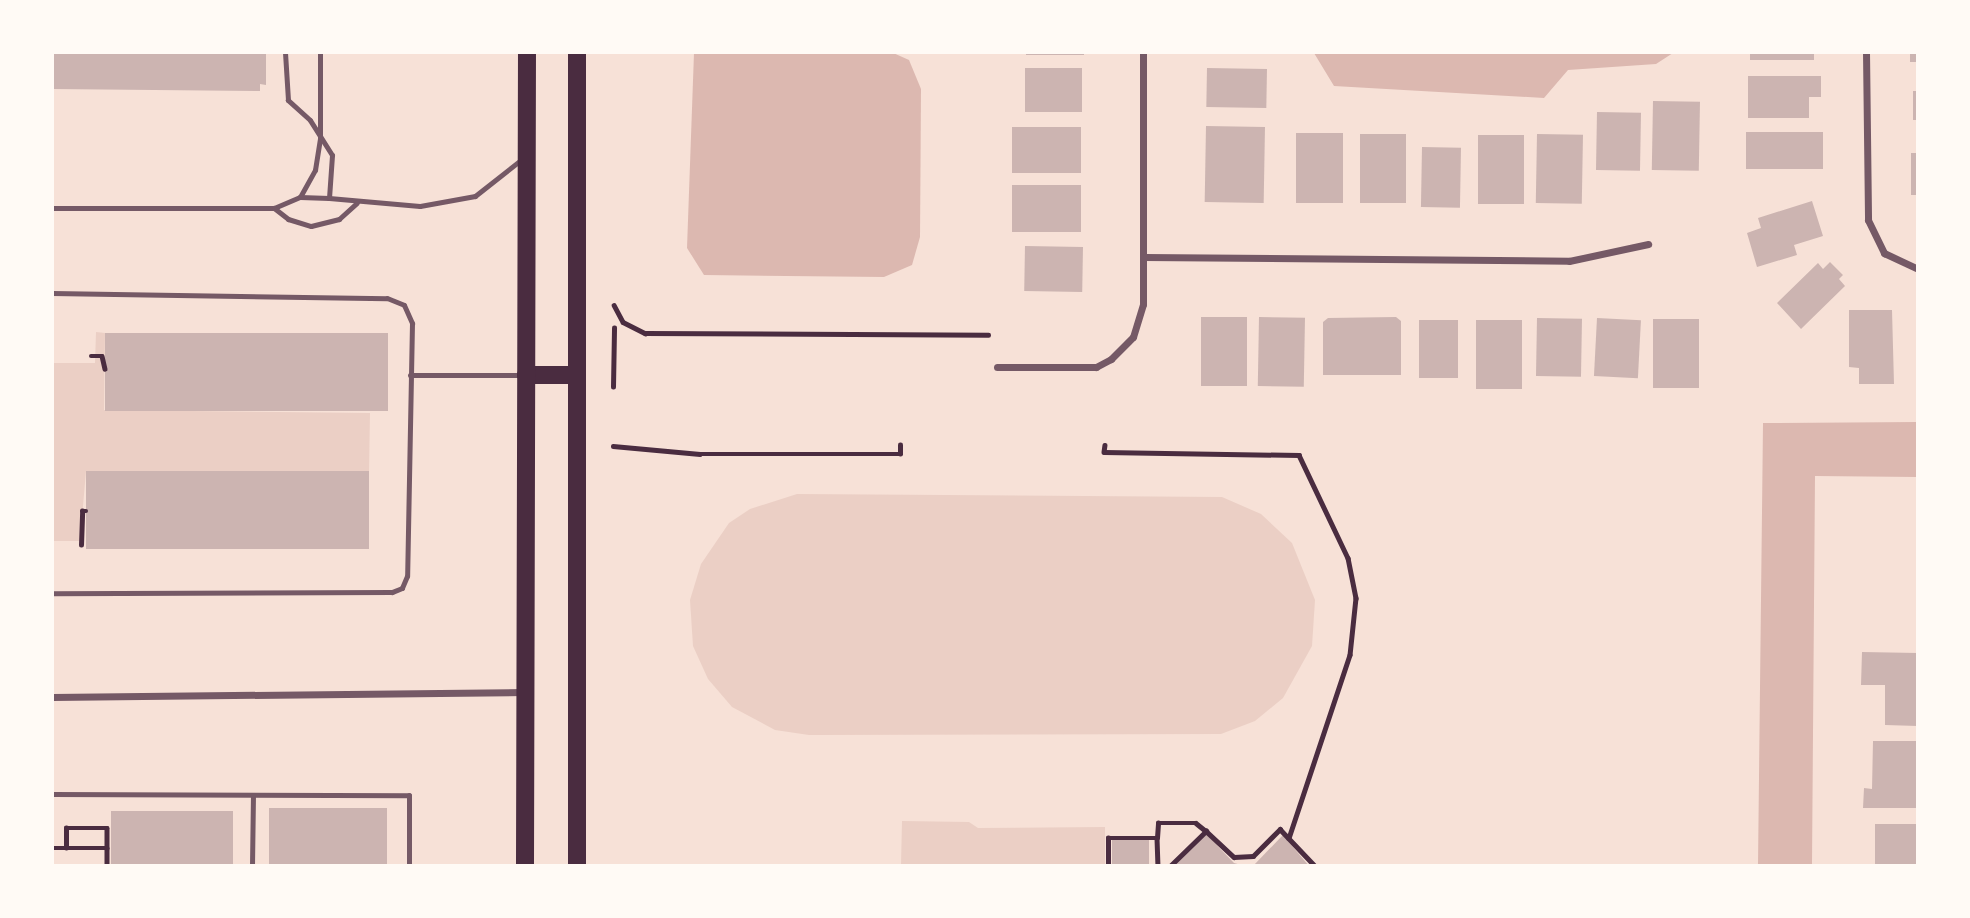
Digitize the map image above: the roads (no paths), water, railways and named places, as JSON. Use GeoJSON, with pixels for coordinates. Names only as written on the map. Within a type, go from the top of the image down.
{"type":"FeatureCollection","features":[{"type":"Feature","properties":{"kind":"main road"},"geometry":{"type":"LineString","coordinates":[[525,866],[527,52]]}},
{"type":"Feature","properties":{"kind":"main road"},"geometry":{"type":"LineString","coordinates":[[577,52],[577,866]]}},
{"type":"Feature","properties":{"kind":"main road"},"geometry":{"type":"LineString","coordinates":[[526,375],[577,375]]}},
{"type":"Feature","properties":{"kind":"street"},"geometry":{"type":"LineString","coordinates":[[997,367],[1083,369],[1111,359],[1133,337],[1139,323],[1144,257],[1143,52]]}},
{"type":"Feature","properties":{"kind":"street"},"geometry":{"type":"LineString","coordinates":[[1866,52],[1866,201],[1874,237],[1884,253],[1917,269]]}},
{"type":"Feature","properties":{"kind":"street"},"geometry":{"type":"LineString","coordinates":[[1144,257],[1569,261],[1648,244]]}},
{"type":"Feature","properties":{"kind":"street"},"geometry":{"type":"LineString","coordinates":[[52,697],[525,692]]}},
{"type":"Feature","properties":{"kind":"lane"},"geometry":{"type":"LineString","coordinates":[[285,52],[288,100],[310,120],[332,155],[329,198]]}},
{"type":"Feature","properties":{"kind":"lane"},"geometry":{"type":"LineString","coordinates":[[300,197],[315,170],[320,139],[320,52]]}},
{"type":"Feature","properties":{"kind":"lane"},"geometry":{"type":"LineString","coordinates":[[52,208],[274,208],[300,197],[420,206],[475,196],[527,154]]}},
{"type":"Feature","properties":{"kind":"lane"},"geometry":{"type":"LineString","coordinates":[[274,208],[288,219],[311,226],[339,219],[357,203]]}},
{"type":"Feature","properties":{"kind":"lane"},"geometry":{"type":"LineString","coordinates":[[52,293],[387,298],[404,305],[412,323],[407,576],[402,588],[392,592],[52,593]]}},
{"type":"Feature","properties":{"kind":"lane"},"geometry":{"type":"LineString","coordinates":[[410,374],[526,375]]}},
{"type":"Feature","properties":{"kind":"lane"},"geometry":{"type":"LineString","coordinates":[[52,794],[409,795],[409,866]]}},
{"type":"Feature","properties":{"kind":"lane"},"geometry":{"type":"LineString","coordinates":[[252,866],[253,795]]}}]}
